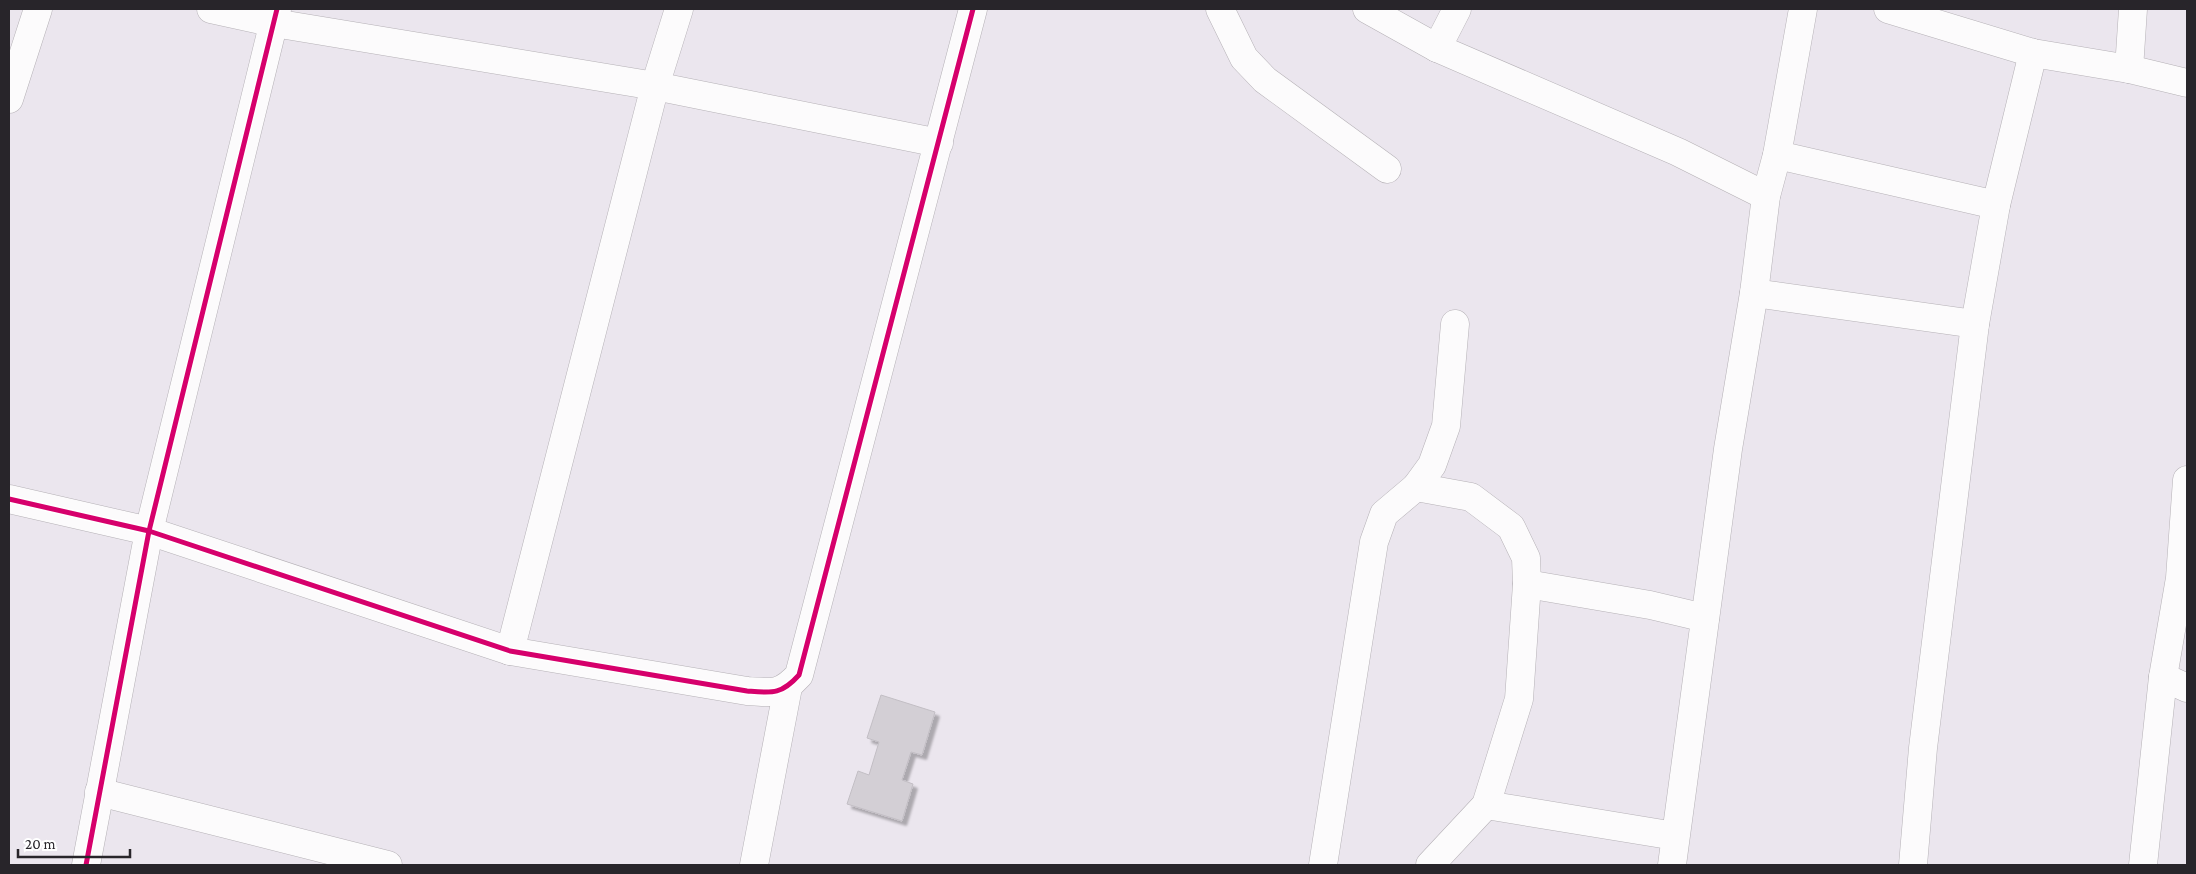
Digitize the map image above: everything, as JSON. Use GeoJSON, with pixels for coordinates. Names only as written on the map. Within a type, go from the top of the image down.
{"type":"FeatureCollection","features":[{"type":"Feature","properties":{"kind":"street"},"geometry":{"type":"LineString","coordinates":[[9,99],[38,9]]}},
{"type":"Feature","properties":{"kind":"street"},"geometry":{"type":"LineString","coordinates":[[211,9],[276,16],[655,86],[939,143]]}},
{"type":"Feature","properties":{"kind":"street"},"geometry":{"type":"LineString","coordinates":[[510,651],[655,86],[679,9]]}},
{"type":"Feature","properties":{"kind":"street"},"geometry":{"type":"LineString","coordinates":[[9,499],[150,531],[510,651],[747,691],[770,693],[788,687],[799,675],[973,9]]}},
{"type":"Feature","properties":{"kind":"street"},"geometry":{"type":"LineString","coordinates":[[1220,9],[1244,58],[1265,80],[1387,169]]}},
{"type":"Feature","properties":{"kind":"street"},"geometry":{"type":"LineString","coordinates":[[1367,9],[1437,48],[1678,152],[1766,196]]}},
{"type":"Feature","properties":{"kind":"street"},"geometry":{"type":"LineString","coordinates":[[1437,48],[1458,9]]}},
{"type":"Feature","properties":{"kind":"street"},"geometry":{"type":"LineString","coordinates":[[1672,865],[1728,449],[1754,293],[1766,196],[1777,155],[1803,9]]}},
{"type":"Feature","properties":{"kind":"street"},"geometry":{"type":"LineString","coordinates":[[2129,69],[2133,9]]}},
{"type":"Feature","properties":{"kind":"street"},"geometry":{"type":"LineString","coordinates":[[1894,10],[2033,53],[2129,69],[2187,83]]}},
{"type":"Feature","properties":{"kind":"street"},"geometry":{"type":"LineString","coordinates":[[86,865],[150,531],[276,16]]}},
{"type":"Feature","properties":{"kind":"street"},"geometry":{"type":"LineString","coordinates":[[1913,865],[1923,748],[1975,324],[1996,204],[2033,53]]}},
{"type":"Feature","properties":{"kind":"street"},"geometry":{"type":"LineString","coordinates":[[1777,155],[1996,204]]}},
{"type":"Feature","properties":{"kind":"street"},"geometry":{"type":"LineString","coordinates":[[1754,293],[1975,324]]}},
{"type":"Feature","properties":{"kind":"street"},"geometry":{"type":"LineString","coordinates":[[1323,865],[1374,542],[1384,514],[1416,487],[1432,465],[1446,426],[1455,324]]}},
{"type":"Feature","properties":{"kind":"street"},"geometry":{"type":"LineString","coordinates":[[2144,865],[2163,676],[2180,578],[2187,480]]}},
{"type":"Feature","properties":{"kind":"street"},"geometry":{"type":"LineString","coordinates":[[1416,487],[1471,497],[1511,527],[1526,558],[1527,584],[1519,698],[1486,805],[1430,865]]}},
{"type":"Feature","properties":{"kind":"street"},"geometry":{"type":"LineString","coordinates":[[1527,584],[1650,605],[1705,618]]}},
{"type":"Feature","properties":{"kind":"street"},"geometry":{"type":"LineString","coordinates":[[2163,676],[2187,688]]}},
{"type":"Feature","properties":{"kind":"street"},"geometry":{"type":"LineString","coordinates":[[754,865],[788,687]]}},
{"type":"Feature","properties":{"kind":"street"},"geometry":{"type":"LineString","coordinates":[[99,792],[388,865]]}},
{"type":"Feature","properties":{"kind":"street"},"geometry":{"type":"LineString","coordinates":[[1486,805],[1675,836]]}},
{"type":"Feature","properties":{"kind":"building"},"geometry":{"type":"Polygon","coordinates":[[[881,695],[935,712],[922,755],[911,752],[902,780],[913,784],[902,821],[847,804],[858,771],[869,775],[879,742],[867,738],[881,695]]]}},
{"type":"Feature","properties":{"kind":"cycle path"},"geometry":{"type":"LineString","coordinates":[[86,865],[149,531],[277,9]]}},
{"type":"Feature","properties":{"kind":"cycle path"},"geometry":{"type":"LineString","coordinates":[[9,499],[149,531],[510,651],[747,691],[770,692],[787,686],[799,675],[973,9]]}}]}
